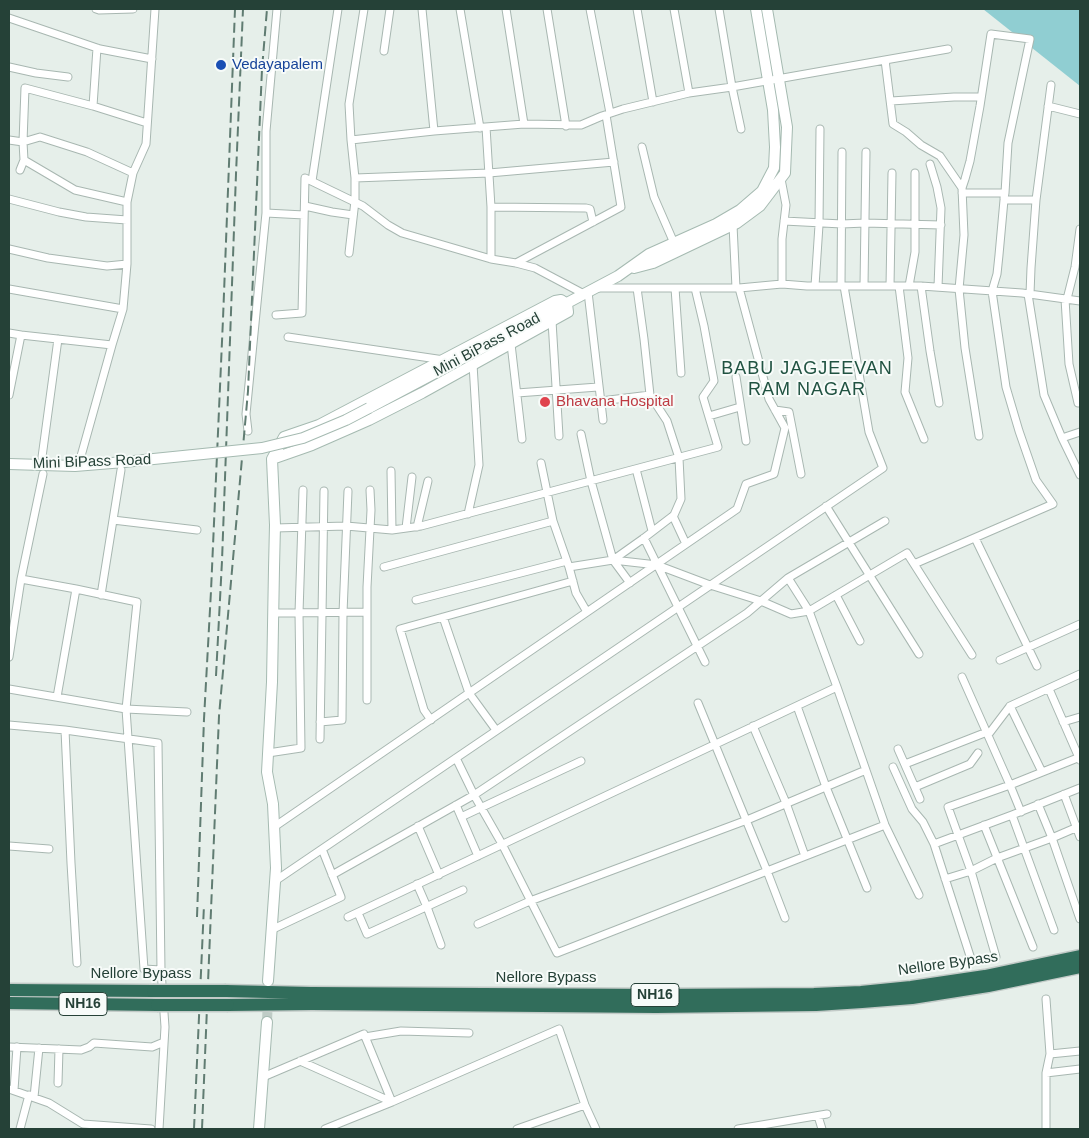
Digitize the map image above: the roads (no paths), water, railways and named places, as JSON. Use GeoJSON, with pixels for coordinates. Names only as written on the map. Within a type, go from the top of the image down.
{"type":"FeatureCollection","features":[{"type":"Feature","properties":{"kind":"highway","name":"Nellore Bypass"},"geometry":{"type":"LineString","coordinates":[[9,990],[645,995],[814,994],[911,987],[985,976],[1080,956]]}},
{"type":"Feature","properties":{"kind":"highway","name":"Nellore Bypass"},"geometry":{"type":"LineString","coordinates":[[9,1003],[228,1006],[312,1004],[656,1007],[816,1005],[912,998],[988,986],[1080,967]]}},
{"type":"Feature","properties":{"kind":"street"},"geometry":{"type":"LineString","coordinates":[[96,9],[133,9]]}},
{"type":"Feature","properties":{"kind":"street"},"geometry":{"type":"LineString","coordinates":[[81,456],[123,309],[127,264],[127,202],[134,173],[146,144],[154,10],[146,9]]}},
{"type":"Feature","properties":{"kind":"street"},"geometry":{"type":"LineString","coordinates":[[248,431],[246,414],[266,213],[266,131],[277,9]]}},
{"type":"Feature","properties":{"kind":"street"},"geometry":{"type":"LineString","coordinates":[[312,181],[338,9]]}},
{"type":"Feature","properties":{"kind":"street"},"geometry":{"type":"LineString","coordinates":[[349,253],[355,201],[355,178],[349,104],[364,9]]}},
{"type":"Feature","properties":{"kind":"street"},"geometry":{"type":"LineString","coordinates":[[384,51],[390,9]]}},
{"type":"Feature","properties":{"kind":"street"},"geometry":{"type":"LineString","coordinates":[[422,9],[434,131]]}},
{"type":"Feature","properties":{"kind":"street"},"geometry":{"type":"LineString","coordinates":[[460,9],[483,128],[489,173],[491,259]]}},
{"type":"Feature","properties":{"kind":"street"},"geometry":{"type":"LineString","coordinates":[[506,9],[524,124]]}},
{"type":"Feature","properties":{"kind":"street"},"geometry":{"type":"LineString","coordinates":[[546,9],[566,126]]}},
{"type":"Feature","properties":{"kind":"street"},"geometry":{"type":"LineString","coordinates":[[516,263],[621,207],[608,114],[590,9]]}},
{"type":"Feature","properties":{"kind":"street"},"geometry":{"type":"LineString","coordinates":[[638,9],[653,102]]}},
{"type":"Feature","properties":{"kind":"street"},"geometry":{"type":"LineString","coordinates":[[674,9],[689,94]]}},
{"type":"Feature","properties":{"kind":"street"},"geometry":{"type":"LineString","coordinates":[[719,9],[740,129]]}},
{"type":"Feature","properties":{"kind":"street","name":"Mini BiPass Road"},"geometry":{"type":"LineString","coordinates":[[10,464],[75,466],[105,464],[262,448],[303,438],[346,420],[567,304],[628,270],[649,254],[731,216],[762,191],[774,168],[776,147],[773,110],[756,9]]}},
{"type":"Feature","properties":{"kind":"street"},"geometry":{"type":"LineString","coordinates":[[628,270],[653,263],[733,225],[760,206],[785,173],[787,127],[767,9]]}},
{"type":"Feature","properties":{"kind":"street"},"geometry":{"type":"LineString","coordinates":[[9,18],[97,48],[152,59]]}},
{"type":"Feature","properties":{"kind":"street"},"geometry":{"type":"LineString","coordinates":[[914,564],[1053,504],[1036,480],[1009,398],[992,291],[999,255],[1008,143],[1030,39],[991,34],[970,161],[962,190],[964,235],[959,288],[965,348],[979,436]]}},
{"type":"Feature","properties":{"kind":"street"},"geometry":{"type":"LineString","coordinates":[[93,106],[97,48]]}},
{"type":"Feature","properties":{"kind":"street"},"geometry":{"type":"LineString","coordinates":[[351,140],[524,124],[581,125],[608,114],[689,94],[948,49]]}},
{"type":"Feature","properties":{"kind":"street"},"geometry":{"type":"LineString","coordinates":[[885,60],[893,124],[921,145],[940,156],[962,190],[1036,200]]}},
{"type":"Feature","properties":{"kind":"street"},"geometry":{"type":"LineString","coordinates":[[9,67],[68,77]]}},
{"type":"Feature","properties":{"kind":"street"},"geometry":{"type":"LineString","coordinates":[[1051,85],[1036,200],[1029,294],[1044,395],[1062,438],[1077,460],[1080,475]]}},
{"type":"Feature","properties":{"kind":"street"},"geometry":{"type":"LineString","coordinates":[[20,170],[24,160],[25,88],[147,123]]}},
{"type":"Feature","properties":{"kind":"street"},"geometry":{"type":"LineString","coordinates":[[891,101],[981,97]]}},
{"type":"Feature","properties":{"kind":"street"},"geometry":{"type":"LineString","coordinates":[[1048,106],[1080,114]]}},
{"type":"Feature","properties":{"kind":"street"},"geometry":{"type":"LineString","coordinates":[[814,286],[819,223],[820,129]]}},
{"type":"Feature","properties":{"kind":"street"},"geometry":{"type":"LineString","coordinates":[[9,140],[23,142],[40,137],[88,152],[134,173]]}},
{"type":"Feature","properties":{"kind":"street"},"geometry":{"type":"LineString","coordinates":[[642,147],[654,197],[674,243]]}},
{"type":"Feature","properties":{"kind":"street"},"geometry":{"type":"LineString","coordinates":[[275,881],[883,468],[869,432],[843,286],[842,152]]}},
{"type":"Feature","properties":{"kind":"street"},"geometry":{"type":"LineString","coordinates":[[864,286],[866,152]]}},
{"type":"Feature","properties":{"kind":"street"},"geometry":{"type":"LineString","coordinates":[[24,160],[75,190],[127,202]]}},
{"type":"Feature","properties":{"kind":"street"},"geometry":{"type":"LineString","coordinates":[[355,178],[489,173],[614,162]]}},
{"type":"Feature","properties":{"kind":"street"},"geometry":{"type":"LineString","coordinates":[[930,164],[938,187],[941,208],[938,287]]}},
{"type":"Feature","properties":{"kind":"street"},"geometry":{"type":"LineString","coordinates":[[890,286],[892,173]]}},
{"type":"Feature","properties":{"kind":"street"},"geometry":{"type":"LineString","coordinates":[[909,286],[915,252],[915,173]]}},
{"type":"Feature","properties":{"kind":"street"},"geometry":{"type":"LineString","coordinates":[[276,315],[302,313],[306,178],[355,201],[402,233],[491,259],[535,268],[589,291],[637,288],[738,288],[782,284],[814,286],[921,286],[1029,294],[1080,301]]}},
{"type":"Feature","properties":{"kind":"street"},"geometry":{"type":"LineString","coordinates":[[781,179],[786,205],[782,239],[782,284]]}},
{"type":"Feature","properties":{"kind":"street"},"geometry":{"type":"LineString","coordinates":[[9,199],[86,217],[127,220]]}},
{"type":"Feature","properties":{"kind":"street"},"geometry":{"type":"LineString","coordinates":[[305,206],[352,215]]}},
{"type":"Feature","properties":{"kind":"street"},"geometry":{"type":"LineString","coordinates":[[491,207],[586,208],[590,209],[593,222]]}},
{"type":"Feature","properties":{"kind":"street"},"geometry":{"type":"LineString","coordinates":[[266,213],[304,215]]}},
{"type":"Feature","properties":{"kind":"street"},"geometry":{"type":"LineString","coordinates":[[784,221],[842,224],[941,225]]}},
{"type":"Feature","properties":{"kind":"street"},"geometry":{"type":"LineString","coordinates":[[274,827],[737,510],[746,484],[774,474],[784,428],[769,399],[738,288],[733,225]]}},
{"type":"Feature","properties":{"kind":"street"},"geometry":{"type":"LineString","coordinates":[[1080,229],[1075,267],[1066,299],[1069,364],[1078,403],[1080,403]]}},
{"type":"Feature","properties":{"kind":"street"},"geometry":{"type":"LineString","coordinates":[[9,249],[48,258],[108,266],[127,264]]}},
{"type":"Feature","properties":{"kind":"street"},"geometry":{"type":"LineString","coordinates":[[898,286],[908,358],[905,392],[924,439]]}},
{"type":"Feature","properties":{"kind":"street"},"geometry":{"type":"LineString","coordinates":[[921,286],[939,403]]}},
{"type":"Feature","properties":{"kind":"street"},"geometry":{"type":"LineString","coordinates":[[613,560],[673,516],[681,499],[679,458],[667,421],[650,395],[637,288]]}},
{"type":"Feature","properties":{"kind":"street"},"geometry":{"type":"LineString","coordinates":[[675,288],[680,373]]}},
{"type":"Feature","properties":{"kind":"street"},"geometry":{"type":"LineString","coordinates":[[275,528],[346,526],[392,530],[417,527],[718,448],[703,397],[714,381],[695,288]]}},
{"type":"Feature","properties":{"kind":"street"},"geometry":{"type":"LineString","coordinates":[[9,289],[123,309]]}},
{"type":"Feature","properties":{"kind":"street"},"geometry":{"type":"LineString","coordinates":[[589,291],[603,420]]}},
{"type":"Feature","properties":{"kind":"street"},"geometry":{"type":"LineString","coordinates":[[268,981],[276,868],[273,804],[267,772],[274,613],[275,528],[272,459],[284,437],[319,425],[555,301],[561,300],[567,304],[568,312],[422,393],[369,420],[312,445],[272,459]]}},
{"type":"Feature","properties":{"kind":"street"},"geometry":{"type":"LineString","coordinates":[[552,321],[559,436]]}},
{"type":"Feature","properties":{"kind":"street"},"geometry":{"type":"LineString","coordinates":[[9,333],[112,345]]}},
{"type":"Feature","properties":{"kind":"street"},"geometry":{"type":"LineString","coordinates":[[9,395],[21,335]]}},
{"type":"Feature","properties":{"kind":"street"},"geometry":{"type":"LineString","coordinates":[[288,337],[444,360]]}},
{"type":"Feature","properties":{"kind":"street"},"geometry":{"type":"LineString","coordinates":[[42,457],[58,339]]}},
{"type":"Feature","properties":{"kind":"street"},"geometry":{"type":"LineString","coordinates":[[511,344],[522,438]]}},
{"type":"Feature","properties":{"kind":"street"},"geometry":{"type":"LineString","coordinates":[[468,514],[478,465],[473,364]]}},
{"type":"Feature","properties":{"kind":"street"},"geometry":{"type":"LineString","coordinates":[[736,377],[746,441]]}},
{"type":"Feature","properties":{"kind":"street"},"geometry":{"type":"LineString","coordinates":[[517,393],[598,387]]}},
{"type":"Feature","properties":{"kind":"street"},"geometry":{"type":"LineString","coordinates":[[601,401],[650,395]]}},
{"type":"Feature","properties":{"kind":"street"},"geometry":{"type":"LineString","coordinates":[[709,416],[740,407]]}},
{"type":"Feature","properties":{"kind":"street"},"geometry":{"type":"LineString","coordinates":[[775,410],[788,412],[801,474]]}},
{"type":"Feature","properties":{"kind":"street"},"geometry":{"type":"LineString","coordinates":[[1062,438],[1080,432]]}},
{"type":"Feature","properties":{"kind":"street"},"geometry":{"type":"LineString","coordinates":[[581,434],[613,560],[630,583]]}},
{"type":"Feature","properties":{"kind":"street"},"geometry":{"type":"LineString","coordinates":[[541,463],[553,521],[576,593],[587,612]]}},
{"type":"Feature","properties":{"kind":"street"},"geometry":{"type":"LineString","coordinates":[[636,469],[652,532]]}},
{"type":"Feature","properties":{"kind":"street"},"geometry":{"type":"LineString","coordinates":[[100,594],[121,470]]}},
{"type":"Feature","properties":{"kind":"street"},"geometry":{"type":"LineString","coordinates":[[391,471],[392,530]]}},
{"type":"Feature","properties":{"kind":"street"},"geometry":{"type":"LineString","coordinates":[[9,658],[21,579],[43,474]]}},
{"type":"Feature","properties":{"kind":"street"},"geometry":{"type":"LineString","coordinates":[[406,528],[412,478]]}},
{"type":"Feature","properties":{"kind":"street"},"geometry":{"type":"LineString","coordinates":[[417,527],[428,481]]}},
{"type":"Feature","properties":{"kind":"street"},"geometry":{"type":"LineString","coordinates":[[268,753],[301,748],[299,613],[304,490]]}},
{"type":"Feature","properties":{"kind":"street"},"geometry":{"type":"LineString","coordinates":[[366,700],[370,490]]}},
{"type":"Feature","properties":{"kind":"street"},"geometry":{"type":"LineString","coordinates":[[320,739],[324,491]]}},
{"type":"Feature","properties":{"kind":"street"},"geometry":{"type":"LineString","coordinates":[[320,722],[342,720],[343,612],[348,491]]}},
{"type":"Feature","properties":{"kind":"street"},"geometry":{"type":"LineString","coordinates":[[826,506],[919,654]]}},
{"type":"Feature","properties":{"kind":"street"},"geometry":{"type":"LineString","coordinates":[[673,516],[686,544]]}},
{"type":"Feature","properties":{"kind":"street"},"geometry":{"type":"LineString","coordinates":[[113,520],[197,530]]}},
{"type":"Feature","properties":{"kind":"street"},"geometry":{"type":"LineString","coordinates":[[384,567],[553,521]]}},
{"type":"Feature","properties":{"kind":"street"},"geometry":{"type":"LineString","coordinates":[[332,875],[474,795],[747,613],[788,578],[885,521]]}},
{"type":"Feature","properties":{"kind":"street"},"geometry":{"type":"LineString","coordinates":[[644,538],[705,662]]}},
{"type":"Feature","properties":{"kind":"street"},"geometry":{"type":"LineString","coordinates":[[975,538],[1037,666]]}},
{"type":"Feature","properties":{"kind":"street"},"geometry":{"type":"LineString","coordinates":[[416,600],[568,564],[613,560],[657,564],[710,585],[761,601],[791,614],[809,611],[907,552],[972,655]]}},
{"type":"Feature","properties":{"kind":"street"},"geometry":{"type":"LineString","coordinates":[[788,578],[809,611],[885,825],[919,895]]}},
{"type":"Feature","properties":{"kind":"street"},"geometry":{"type":"LineString","coordinates":[[21,579],[137,602],[126,708],[128,740],[144,970],[161,970]]}},
{"type":"Feature","properties":{"kind":"street"},"geometry":{"type":"LineString","coordinates":[[430,720],[424,710],[400,629],[573,582]]}},
{"type":"Feature","properties":{"kind":"street"},"geometry":{"type":"LineString","coordinates":[[57,697],[76,589]]}},
{"type":"Feature","properties":{"kind":"street"},"geometry":{"type":"LineString","coordinates":[[836,595],[860,642]]}},
{"type":"Feature","properties":{"kind":"street"},"geometry":{"type":"LineString","coordinates":[[274,613],[367,612]]}},
{"type":"Feature","properties":{"kind":"street"},"geometry":{"type":"LineString","coordinates":[[443,617],[469,693],[496,730]]}},
{"type":"Feature","properties":{"kind":"street"},"geometry":{"type":"LineString","coordinates":[[1000,660],[1080,624]]}},
{"type":"Feature","properties":{"kind":"street"},"geometry":{"type":"LineString","coordinates":[[905,764],[987,734],[1010,706],[1080,674]]}},
{"type":"Feature","properties":{"kind":"street"},"geometry":{"type":"LineString","coordinates":[[962,677],[1021,812]]}},
{"type":"Feature","properties":{"kind":"street"},"geometry":{"type":"LineString","coordinates":[[348,917],[837,687]]}},
{"type":"Feature","properties":{"kind":"street"},"geometry":{"type":"LineString","coordinates":[[9,689],[126,708],[187,712]]}},
{"type":"Feature","properties":{"kind":"street"},"geometry":{"type":"LineString","coordinates":[[996,957],[971,871],[948,807],[1080,758],[1048,689]]}},
{"type":"Feature","properties":{"kind":"street"},"geometry":{"type":"LineString","coordinates":[[698,703],[747,820],[785,918]]}},
{"type":"Feature","properties":{"kind":"street"},"geometry":{"type":"LineString","coordinates":[[797,706],[846,840],[867,888]]}},
{"type":"Feature","properties":{"kind":"street"},"geometry":{"type":"LineString","coordinates":[[1010,706],[1042,772]]}},
{"type":"Feature","properties":{"kind":"street"},"geometry":{"type":"LineString","coordinates":[[1063,722],[1080,716]]}},
{"type":"Feature","properties":{"kind":"street"},"geometry":{"type":"LineString","coordinates":[[9,726],[65,730],[158,743],[161,970],[165,1027],[159,1129]]}},
{"type":"Feature","properties":{"kind":"street"},"geometry":{"type":"LineString","coordinates":[[753,726],[786,804],[805,856]]}},
{"type":"Feature","properties":{"kind":"street"},"geometry":{"type":"LineString","coordinates":[[65,730],[77,963]]}},
{"type":"Feature","properties":{"kind":"street"},"geometry":{"type":"LineString","coordinates":[[898,749],[920,799]]}},
{"type":"Feature","properties":{"kind":"street"},"geometry":{"type":"LineString","coordinates":[[915,787],[970,764],[978,753]]}},
{"type":"Feature","properties":{"kind":"street"},"geometry":{"type":"LineString","coordinates":[[456,758],[474,795],[502,844],[556,953],[885,825]]}},
{"type":"Feature","properties":{"kind":"street"},"geometry":{"type":"LineString","coordinates":[[461,817],[581,761]]}},
{"type":"Feature","properties":{"kind":"street"},"geometry":{"type":"LineString","coordinates":[[893,767],[912,809],[923,822],[934,844],[971,959]]}},
{"type":"Feature","properties":{"kind":"street"},"geometry":{"type":"LineString","coordinates":[[478,924],[530,901],[747,820],[866,770]]}},
{"type":"Feature","properties":{"kind":"street"},"geometry":{"type":"LineString","coordinates":[[934,844],[1080,788]]}},
{"type":"Feature","properties":{"kind":"street"},"geometry":{"type":"LineString","coordinates":[[1064,794],[1078,827],[1080,837]]}},
{"type":"Feature","properties":{"kind":"street"},"geometry":{"type":"LineString","coordinates":[[1038,804],[1080,919]]}},
{"type":"Feature","properties":{"kind":"street"},"geometry":{"type":"LineString","coordinates":[[456,805],[478,856]]}},
{"type":"Feature","properties":{"kind":"street"},"geometry":{"type":"LineString","coordinates":[[1012,815],[1054,930]]}},
{"type":"Feature","properties":{"kind":"street"},"geometry":{"type":"LineString","coordinates":[[418,826],[438,875]]}},
{"type":"Feature","properties":{"kind":"street"},"geometry":{"type":"LineString","coordinates":[[984,826],[1032,947]]}},
{"type":"Feature","properties":{"kind":"street"},"geometry":{"type":"LineString","coordinates":[[945,879],[971,871],[997,858],[1078,827]]}},
{"type":"Feature","properties":{"kind":"street"},"geometry":{"type":"LineString","coordinates":[[9,846],[49,849]]}},
{"type":"Feature","properties":{"kind":"street"},"geometry":{"type":"LineString","coordinates":[[272,930],[341,898],[322,849]]}},
{"type":"Feature","properties":{"kind":"street"},"geometry":{"type":"LineString","coordinates":[[417,884],[441,945]]}},
{"type":"Feature","properties":{"kind":"street"},"geometry":{"type":"LineString","coordinates":[[358,913],[368,934],[463,890]]}},
{"type":"Feature","properties":{"kind":"street"},"geometry":{"type":"LineString","coordinates":[[1046,999],[1050,1054],[1046,1073],[1046,1129]]}},
{"type":"Feature","properties":{"kind":"street"},"geometry":{"type":"LineString","coordinates":[[259,1129],[267,1022]]}},
{"type":"Feature","properties":{"kind":"street"},"geometry":{"type":"LineString","coordinates":[[325,1129],[392,1102],[559,1029],[585,1104],[596,1129]]}},
{"type":"Feature","properties":{"kind":"street"},"geometry":{"type":"LineString","coordinates":[[263,1077],[364,1034],[365,1037],[401,1031],[469,1033]]}},
{"type":"Feature","properties":{"kind":"street"},"geometry":{"type":"LineString","coordinates":[[365,1037],[392,1102]]}},
{"type":"Feature","properties":{"kind":"street"},"geometry":{"type":"LineString","coordinates":[[151,1129],[84,1124],[48,1103],[12,1089],[13,1047],[81,1050],[94,1043],[152,1047],[164,1042]]}},
{"type":"Feature","properties":{"kind":"street"},"geometry":{"type":"LineString","coordinates":[[20,1129],[31,1096],[39,1048]]}},
{"type":"Feature","properties":{"kind":"street"},"geometry":{"type":"LineString","coordinates":[[58,1083],[60,1049]]}},
{"type":"Feature","properties":{"kind":"street"},"geometry":{"type":"LineString","coordinates":[[1050,1054],[1080,1051]]}},
{"type":"Feature","properties":{"kind":"street"},"geometry":{"type":"LineString","coordinates":[[300,1061],[392,1102]]}},
{"type":"Feature","properties":{"kind":"street"},"geometry":{"type":"LineString","coordinates":[[1046,1073],[1080,1069]]}},
{"type":"Feature","properties":{"kind":"street"},"geometry":{"type":"LineString","coordinates":[[517,1129],[585,1104]]}},
{"type":"Feature","properties":{"kind":"street"},"geometry":{"type":"LineString","coordinates":[[738,1129],[827,1114]]}},
{"type":"Feature","properties":{"kind":"street"},"geometry":{"type":"LineString","coordinates":[[818,1116],[822,1129]]}},
{"type":"Feature","properties":{"kind":"water"},"geometry":{"type":"Polygon","coordinates":[[[983,9],[1080,9],[1080,86],[983,9]]]}},
{"type":"Feature","properties":{"kind":"tunnel"},"geometry":{"type":"LineString","coordinates":[[267,1022],[268,997]]}},
{"type":"Feature","properties":{"kind":"railway"},"geometry":{"type":"LineString","coordinates":[[197,917],[235,9]]}},
{"type":"Feature","properties":{"kind":"railway"},"geometry":{"type":"LineString","coordinates":[[216,676],[243,9]]}},
{"type":"Feature","properties":{"kind":"railway"},"geometry":{"type":"LineString","coordinates":[[202,1129],[219,716],[248,391],[262,69],[267,9]]}},
{"type":"Feature","properties":{"kind":"railway"},"geometry":{"type":"LineString","coordinates":[[194,1129],[204,905]]}},
{"type":"Feature","properties":{"kind":"place","name":"Vedayapalem"},"geometry":{"type":"Point","coordinates":[221,65]}},
{"type":"Feature","properties":{"kind":"place","name":"Bhavana Hospital"},"geometry":{"type":"Point","coordinates":[545,402]}},
{"type":"Feature","properties":{"kind":"district","name":"BABU JAGJEEVAN RAM NAGAR"},"geometry":{"type":"Point","coordinates":[807,379]}}]}
